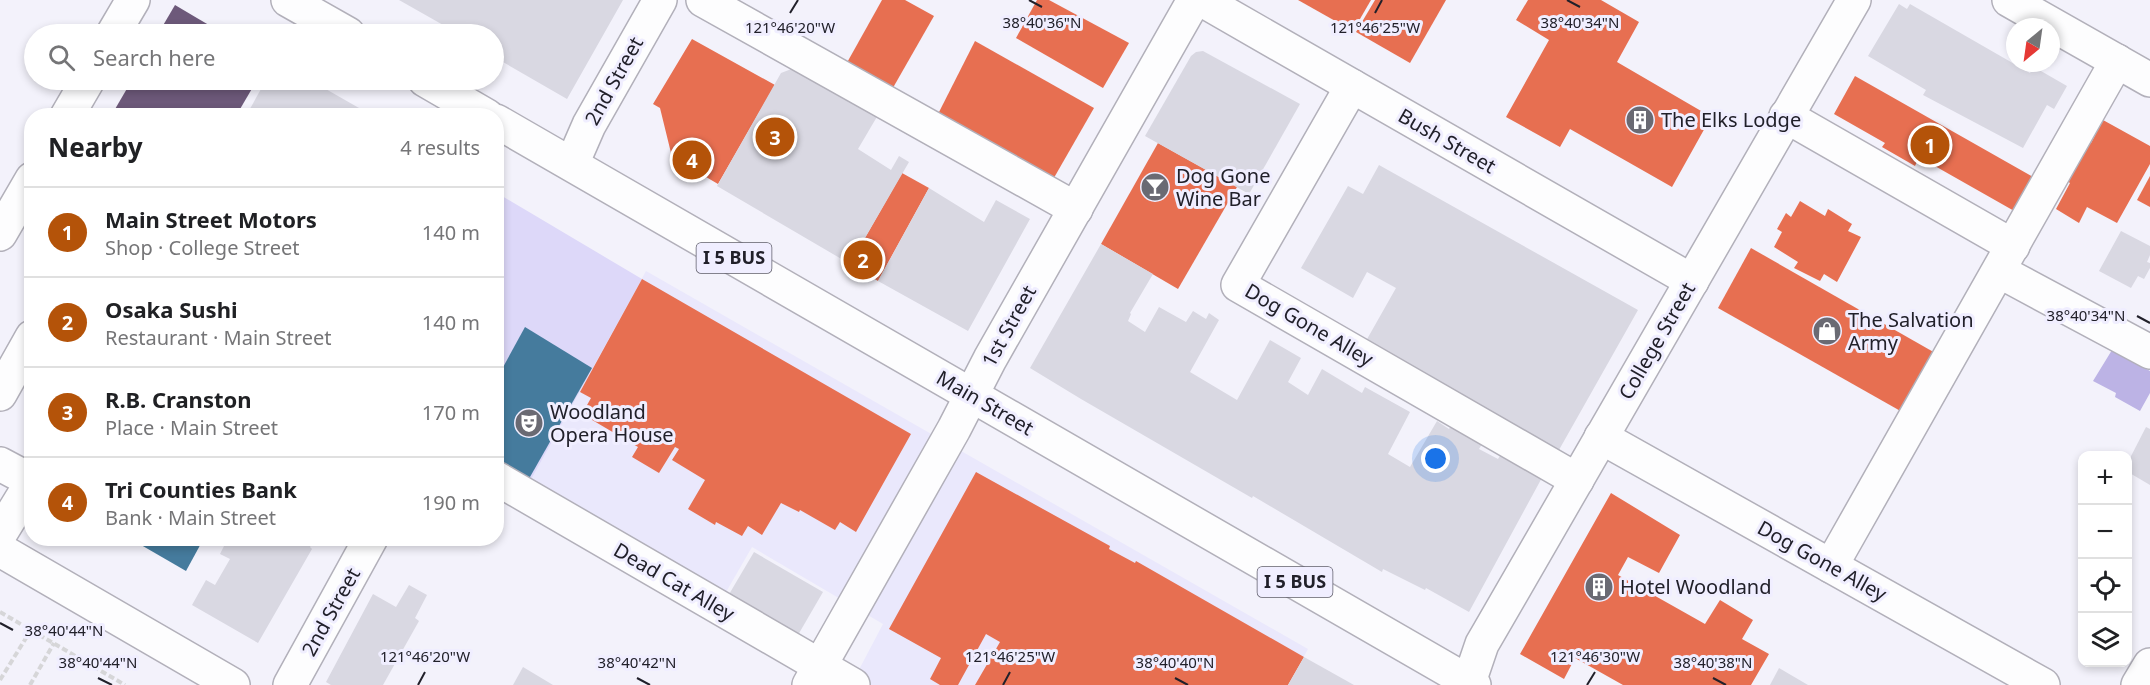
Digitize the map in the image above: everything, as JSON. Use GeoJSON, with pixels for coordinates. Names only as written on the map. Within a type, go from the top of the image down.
{"type":"FeatureCollection","features":[{"type":"Feature","properties":{"kind":"street"},"geometry":{"type":"LineString","coordinates":[[119,24],[133,0]]}},
{"type":"Feature","properties":{"kind":"street"},"geometry":{"type":"LineString","coordinates":[[288,0],[330,24]]}},
{"type":"Feature","properties":{"kind":"street","name":"2nd Street"},"geometry":{"type":"LineString","coordinates":[[572,164],[589,125],[660,0]]}},
{"type":"Feature","properties":{"kind":"street"},"geometry":{"type":"LineString","coordinates":[[703,0],[1076,209]]}},
{"type":"Feature","properties":{"kind":"street","name":"1st Street"},"geometry":{"type":"LineString","coordinates":[[815,676],[990,359],[1194,0]]}},
{"type":"Feature","properties":{"kind":"street","name":"Bush Street"},"geometry":{"type":"LineString","coordinates":[[1202,0],[1692,281]]}},
{"type":"Feature","properties":{"kind":"street","name":"College Street"},"geometry":{"type":"LineString","coordinates":[[1470,684],[1482,644],[1854,0]]}},
{"type":"Feature","properties":{"kind":"street"},"geometry":{"type":"LineString","coordinates":[[2009,0],[2150,80]]}},
{"type":"Feature","properties":{"kind":"street"},"geometry":{"type":"LineString","coordinates":[[1831,566],[2117,61]]}},
{"type":"Feature","properties":{"kind":"street","name":"Dog Gone Alley"},"geometry":{"type":"LineString","coordinates":[[1352,86],[1238,285],[1577,480]]}},
{"type":"Feature","properties":{"kind":"street"},"geometry":{"type":"LineString","coordinates":[[72,108],[82,90]]}},
{"type":"Feature","properties":{"kind":"street"},"geometry":{"type":"LineString","coordinates":[[442,90],[473,108]]}},
{"type":"Feature","properties":{"kind":"street"},"geometry":{"type":"LineString","coordinates":[[1786,116],[2150,352]]}},
{"type":"Feature","properties":{"kind":"street","name":"Main Street"},"geometry":{"type":"LineString","coordinates":[[504,126],[1470,684]]}},
{"type":"Feature","properties":{"kind":"street"},"geometry":{"type":"LineString","coordinates":[[12,214],[24,193]]}},
{"type":"Feature","properties":{"kind":"street"},"geometry":{"type":"LineString","coordinates":[[0,394],[24,351]]}},
{"type":"Feature","properties":{"kind":"street","name":"Dog Gone Alley"},"geometry":{"type":"LineString","coordinates":[[1601,437],[2043,685]]}},
{"type":"Feature","properties":{"kind":"street"},"geometry":{"type":"LineString","coordinates":[[0,464],[24,478]]}},
{"type":"Feature","properties":{"kind":"street","name":"Dead Cat Alley"},"geometry":{"type":"LineString","coordinates":[[504,483],[815,676],[852,685]]}},
{"type":"Feature","properties":{"kind":"street"},"geometry":{"type":"LineString","coordinates":[[0,534],[24,495]]}},
{"type":"Feature","properties":{"kind":"street","name":"2nd Street"},"geometry":{"type":"LineString","coordinates":[[290,685],[367,546]]}},
{"type":"Feature","properties":{"kind":"street"},"geometry":{"type":"LineString","coordinates":[[0,550],[233,685]]}},
{"type":"Feature","properties":{"kind":"street"},"geometry":{"type":"LineString","coordinates":[[2138,685],[2150,665]]}},
{"type":"Feature","properties":{"kind":"path"},"geometry":{"type":"LineString","coordinates":[[0,612],[125,685]]}},
{"type":"Feature","properties":{"kind":"path"},"geometry":{"type":"LineString","coordinates":[[0,680],[31,630]]}},
{"type":"Feature","properties":{"kind":"path"},"geometry":{"type":"LineString","coordinates":[[30,685],[54,643]]}},
{"type":"Feature","properties":{"kind":"shaded area"},"geometry":{"type":"Polygon","coordinates":[[[504,197],[642,279],[528,485],[504,471],[504,197]]]}},
{"type":"Feature","properties":{"kind":"shaded area"},"geometry":{"type":"Polygon","coordinates":[[[646,271],[1308,649],[1288,685],[859,685],[853,681],[883,624],[752,547],[722,599],[527,487],[646,271]]]}},
{"type":"Feature","properties":{"kind":"shaded area"},"geometry":{"type":"Polygon","coordinates":[[[2112,350],[2150,371],[2150,393],[2140,411],[2115,397],[2116,393],[2093,381],[2112,350]]]}},
{"type":"Feature","properties":{"kind":"building: Shops"},"geometry":{"type":"Polygon","coordinates":[[[882,0],[905,0],[934,16],[890,93],[844,68],[882,0]]]}},
{"type":"Feature","properties":{"kind":"building: Shops"},"geometry":{"type":"Polygon","coordinates":[[[1037,0],[1049,0],[1129,43],[1103,88],[1016,38],[1037,0]]]}},
{"type":"Feature","properties":{"kind":"building: Shops"},"geometry":{"type":"Polygon","coordinates":[[[1298,0],[1371,0],[1353,31],[1298,0]]]}},
{"type":"Feature","properties":{"kind":"building: Shops"},"geometry":{"type":"Polygon","coordinates":[[[1375,0],[1446,0],[1410,63],[1356,32],[1375,0]]]}},
{"type":"Feature","properties":{"kind":"building: Shops"},"geometry":{"type":"Polygon","coordinates":[[[1528,0],[1601,0],[1639,22],[1617,62],[1708,115],[1703,125],[1706,126],[1672,187],[1570,129],[1560,147],[1506,117],[1549,40],[1516,20],[1528,0]]]}},
{"type":"Feature","properties":{"kind":"building: Shops"},"geometry":{"type":"Polygon","coordinates":[[[692,39],[775,85],[718,184],[672,157],[660,108],[653,104],[692,39]]]}},
{"type":"Feature","properties":{"kind":"building: Shops"},"geometry":{"type":"Polygon","coordinates":[[[975,41],[1094,108],[1051,183],[936,118],[975,41]]]}},
{"type":"Feature","properties":{"kind":"building: Shops"},"geometry":{"type":"Polygon","coordinates":[[[1855,76],[2035,178],[2016,212],[1919,157],[1915,166],[1882,147],[1885,143],[1834,114],[1855,76]]]}},
{"type":"Feature","properties":{"kind":"building: Shops"},"geometry":{"type":"Polygon","coordinates":[[[2103,120],[2150,146],[2150,164],[2117,223],[2087,207],[2079,223],[2056,209],[2070,183],[2066,180],[2087,142],[2091,143],[2103,120]]]}},
{"type":"Feature","properties":{"kind":"building: Shops"},"geometry":{"type":"Polygon","coordinates":[[[1158,143],[1237,187],[1178,289],[1101,244],[1158,143]]]}},
{"type":"Feature","properties":{"kind":"building: Shops"},"geometry":{"type":"Polygon","coordinates":[[[902,173],[929,188],[878,281],[850,264],[902,173]]]}},
{"type":"Feature","properties":{"kind":"building: Shops"},"geometry":{"type":"Polygon","coordinates":[[[2150,176],[2150,207],[2137,200],[2150,176]]]}},
{"type":"Feature","properties":{"kind":"building: Shops"},"geometry":{"type":"Polygon","coordinates":[[[1800,201],[1825,216],[1828,209],[1852,224],[1848,231],[1861,237],[1837,282],[1824,274],[1820,281],[1794,268],[1798,262],[1774,247],[1782,232],[1777,229],[1786,213],[1791,217],[1800,201]]]}},
{"type":"Feature","properties":{"kind":"building: Shops","name":"The Salvation Army"},"geometry":{"type":"Polygon","coordinates":[[[1751,248],[1937,354],[1904,413],[1718,308],[1751,248]]]}},
{"type":"Feature","properties":{"kind":"building: Shops"},"geometry":{"type":"Polygon","coordinates":[[[642,279],[911,434],[856,532],[840,522],[835,530],[800,510],[799,512],[781,503],[762,535],[748,526],[742,536],[716,522],[715,525],[688,509],[705,480],[672,460],[679,449],[675,447],[659,473],[632,457],[638,447],[582,414],[591,398],[580,392],[642,279]]]}},
{"type":"Feature","properties":{"kind":"building: Shops"},"geometry":{"type":"Polygon","coordinates":[[[976,472],[1304,657],[1288,685],[975,685],[1000,642],[986,634],[958,685],[940,685],[930,679],[941,658],[889,629],[976,472]]]}},
{"type":"Feature","properties":{"kind":"building: Shops","name":"Hotel Woodland"},"geometry":{"type":"Polygon","coordinates":[[[1611,493],[1680,535],[1659,573],[1628,557],[1618,575],[1705,624],[1720,600],[1753,620],[1742,639],[1769,654],[1751,685],[1623,685],[1575,658],[1564,679],[1520,654],[1611,493]]]}},
{"type":"Feature","properties":{"kind":"building: Offices"},"geometry":{"type":"Polygon","coordinates":[[[175,5],[207,24],[164,24],[175,5]]]}},
{"type":"Feature","properties":{"kind":"building: Offices"},"geometry":{"type":"Polygon","coordinates":[[[126,90],[251,90],[241,108],[116,108],[126,90]]]}},
{"type":"Feature","properties":{"kind":"building: Public","name":"Woodland Opera House"},"geometry":{"type":"Polygon","coordinates":[[[525,327],[592,368],[526,484],[504,472],[504,365],[525,327]]]}},
{"type":"Feature","properties":{"kind":"building: Public"},"geometry":{"type":"Polygon","coordinates":[[[143,546],[200,546],[186,571],[143,546]]]}},
{"type":"Feature","properties":{"kind":"building: Other"},"geometry":{"type":"Polygon","coordinates":[[[399,0],[623,0],[567,99],[504,63],[504,24],[441,24],[399,0]]]}},
{"type":"Feature","properties":{"kind":"building: Other"},"geometry":{"type":"Polygon","coordinates":[[[1899,4],[1907,9],[1910,4],[2006,59],[2006,72],[2043,72],[2067,86],[2054,109],[2047,105],[2023,148],[1923,95],[1926,90],[1868,56],[1899,4]]]}},
{"type":"Feature","properties":{"kind":"building: Other"},"geometry":{"type":"Polygon","coordinates":[[[1203,51],[1300,104],[1249,194],[1145,136],[1191,56],[1203,51]]]}},
{"type":"Feature","properties":{"kind":"building: Other"},"geometry":{"type":"Polygon","coordinates":[[[794,68],[878,115],[858,149],[891,170],[899,156],[909,162],[850,264],[717,186],[781,73],[794,68]]]}},
{"type":"Feature","properties":{"kind":"building: Other"},"geometry":{"type":"Polygon","coordinates":[[[260,90],[328,90],[359,108],[250,108],[260,90]]]}},
{"type":"Feature","properties":{"kind":"building: Other"},"geometry":{"type":"Polygon","coordinates":[[[1379,165],[1638,310],[1555,457],[1362,348],[1396,288],[1367,272],[1353,298],[1301,268],[1348,186],[1363,194],[1379,165]]]}},
{"type":"Feature","properties":{"kind":"building: Other"},"geometry":{"type":"Polygon","coordinates":[[[929,188],[984,222],[996,200],[1030,219],[968,331],[878,281],[929,188]]]}},
{"type":"Feature","properties":{"kind":"building: Other"},"geometry":{"type":"Polygon","coordinates":[[[2121,231],[2150,246],[2147,262],[2150,263],[2150,268],[2144,279],[2138,276],[2131,288],[2099,271],[2121,231]]]}},
{"type":"Feature","properties":{"kind":"building: Other"},"geometry":{"type":"Polygon","coordinates":[[[1101,244],[1153,274],[1130,313],[1128,321],[1145,332],[1159,307],[1186,322],[1193,311],[1206,319],[1209,313],[1219,320],[1190,372],[1237,400],[1270,340],[1301,358],[1288,382],[1308,395],[1322,369],[1362,393],[1365,387],[1410,412],[1388,454],[1410,467],[1437,421],[1449,429],[1453,422],[1485,439],[1479,449],[1498,459],[1504,449],[1544,474],[1469,612],[1426,588],[1425,590],[1383,569],[1382,572],[1030,368],[1101,244]]]}},
{"type":"Feature","properties":{"kind":"building: Other"},"geometry":{"type":"Polygon","coordinates":[[[2146,427],[2150,429],[2150,485],[2132,474],[2132,454],[2146,427]]]}},
{"type":"Feature","properties":{"kind":"building: Other"},"geometry":{"type":"Polygon","coordinates":[[[224,546],[311,546],[312,549],[258,643],[192,605],[206,580],[215,585],[230,559],[220,554],[224,546]]]}},
{"type":"Feature","properties":{"kind":"building: Other"},"geometry":{"type":"Polygon","coordinates":[[[754,552],[823,592],[798,635],[728,596],[754,552]]]}},
{"type":"Feature","properties":{"kind":"building: Other"},"geometry":{"type":"Polygon","coordinates":[[[409,585],[427,595],[415,618],[419,621],[383,685],[331,685],[326,682],[373,594],[396,607],[409,585]]]}},
{"type":"Feature","properties":{"kind":"building: Other"},"geometry":{"type":"Polygon","coordinates":[[[1304,657],[1354,685],[1288,685],[1304,657]]]}},
{"type":"Feature","properties":{"kind":"building: Other"},"geometry":{"type":"Polygon","coordinates":[[[523,667],[553,685],[513,685],[523,667]]]}},
{"type":"Feature","properties":{"kind":"building: Other"},"geometry":{"type":"Polygon","coordinates":[[[1779,668],[1808,685],[1770,685],[1779,668]]]}},
{"type":"Feature","properties":{"kind":"place","name":"The Elks Lodge"},"geometry":{"type":"Point","coordinates":[1640,120]}},
{"type":"Feature","properties":{"kind":"place","name":"R.B. Cranston"},"geometry":{"type":"Point","coordinates":[775,137]}},
{"type":"Feature","properties":{"kind":"place","name":"Main Street Motors"},"geometry":{"type":"Point","coordinates":[1930,145]}},
{"type":"Feature","properties":{"kind":"place","name":"Tri Counties Bank"},"geometry":{"type":"Point","coordinates":[692,160]}},
{"type":"Feature","properties":{"kind":"place","name":"Dog Gone Wine Bar"},"geometry":{"type":"Point","coordinates":[1155,187]}},
{"type":"Feature","properties":{"kind":"place","name":"Osaka Sushi"},"geometry":{"type":"Point","coordinates":[863,260]}},
{"type":"Feature","properties":{"kind":"place","name":"The Salvation Army"},"geometry":{"type":"Point","coordinates":[1827,331]}},
{"type":"Feature","properties":{"kind":"place","name":"Woodland Opera House"},"geometry":{"type":"Point","coordinates":[529,423]}},
{"type":"Feature","properties":{"kind":"place","name":"Hotel Woodland"},"geometry":{"type":"Point","coordinates":[1599,587]}}]}
